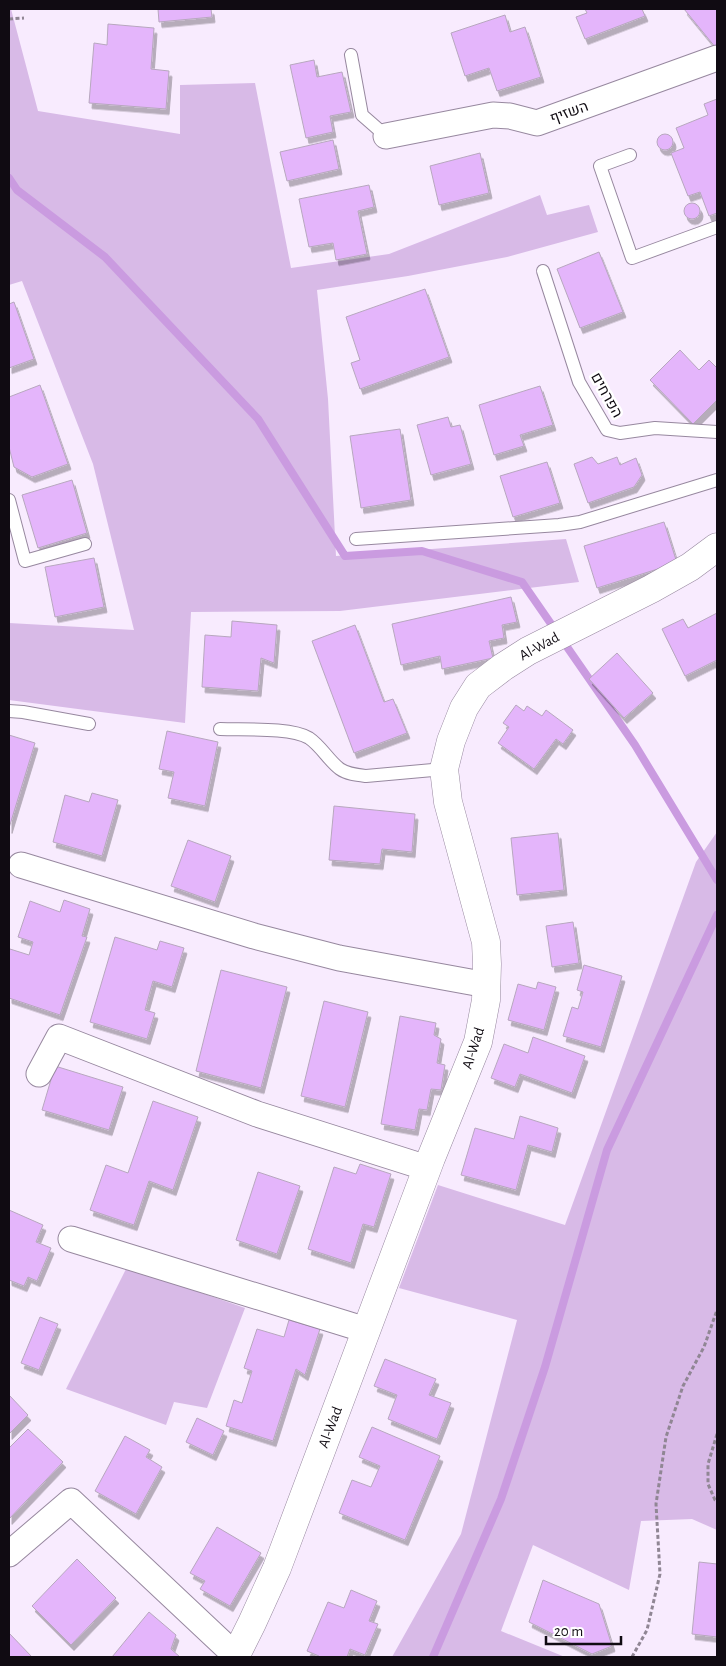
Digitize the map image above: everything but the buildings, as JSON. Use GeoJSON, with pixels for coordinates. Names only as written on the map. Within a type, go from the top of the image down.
{"type":"FeatureCollection","features":[{"type":"Feature","properties":{"kind":"street","name":"השזיף"},"geometry":{"type":"LineString","coordinates":[[386,136],[493,115],[510,116],[537,123],[717,58]]}},
{"type":"Feature","properties":{"kind":"street","name":"Al-Wad"},"geometry":{"type":"LineString","coordinates":[[235,1656],[277,1568],[427,1168],[478,1042],[486,1000],[488,964],[486,942],[448,802],[444,768],[451,740],[464,708],[478,686],[528,651],[651,589],[690,567],[717,547]]}},
{"type":"Feature","properties":{"kind":"street"},"geometry":{"type":"LineString","coordinates":[[21,865],[254,936],[339,958],[487,985]]}},
{"type":"Feature","properties":{"kind":"street"},"geometry":{"type":"LineString","coordinates":[[39,1074],[59,1037],[257,1114],[427,1168]]}},
{"type":"Feature","properties":{"kind":"street"},"geometry":{"type":"LineString","coordinates":[[71,1239],[366,1330]]}},
{"type":"Feature","properties":{"kind":"street"},"geometry":{"type":"LineString","coordinates":[[9,1554],[71,1502],[235,1656]]}},
{"type":"Feature","properties":{"kind":"lane"},"geometry":{"type":"LineString","coordinates":[[351,55],[362,115],[386,136]]}},
{"type":"Feature","properties":{"kind":"lane"},"geometry":{"type":"LineString","coordinates":[[630,155],[600,166],[632,258],[717,227]]}},
{"type":"Feature","properties":{"kind":"lane","name":"הפרחים"},"geometry":{"type":"LineString","coordinates":[[543,270],[579,382],[608,430],[620,433],[655,428],[717,432]]}},
{"type":"Feature","properties":{"kind":"lane"},"geometry":{"type":"LineString","coordinates":[[356,539],[573,523],[717,480]]}},
{"type":"Feature","properties":{"kind":"lane"},"geometry":{"type":"LineString","coordinates":[[9,500],[25,561],[85,544]]}},
{"type":"Feature","properties":{"kind":"lane"},"geometry":{"type":"LineString","coordinates":[[9,711],[89,724]]}},
{"type":"Feature","properties":{"kind":"lane"},"geometry":{"type":"LineString","coordinates":[[220,729],[289,731],[308,738],[340,769],[354,775],[366,776],[444,768]]}},
{"type":"Feature","properties":{"kind":"path"},"geometry":{"type":"LineString","coordinates":[[9,19],[24,18]]}},
{"type":"Feature","properties":{"kind":"path"},"geometry":{"type":"LineString","coordinates":[[632,1657],[647,1630],[660,1574],[656,1504],[666,1437],[683,1386],[704,1347],[717,1310]]}},
{"type":"Feature","properties":{"kind":"path"},"geometry":{"type":"LineString","coordinates":[[717,1434],[708,1464],[708,1484],[717,1502]]}},
{"type":"Feature","properties":{"kind":"shaded area"},"geometry":{"type":"Polygon","coordinates":[[[9,9],[11,9],[38,111],[180,134],[180,85],[255,83],[291,268],[389,254],[540,195],[547,215],[589,205],[598,232],[507,257],[408,276],[317,290],[328,399],[336,556],[566,539],[579,582],[340,611],[191,612],[185,723],[9,700],[9,623],[134,630],[93,464],[22,281],[9,285],[9,9]]]}},
{"type":"Feature","properties":{"kind":"shaded area"},"geometry":{"type":"Polygon","coordinates":[[[717,832],[717,1530],[692,1519],[641,1521],[629,1590],[533,1545],[501,1631],[565,1657],[392,1657],[461,1534],[517,1320],[399,1288],[438,1185],[565,1225],[696,862],[717,832]]]}},
{"type":"Feature","properties":{"kind":"shaded area"},"geometry":{"type":"Polygon","coordinates":[[[127,1267],[245,1308],[207,1408],[174,1402],[166,1425],[66,1389],[127,1267]]]}},
{"type":"Feature","properties":{"kind":"waterway"},"geometry":{"type":"LineString","coordinates":[[9,178],[17,190],[105,257],[258,419],[345,556],[422,551],[522,582],[635,745],[717,880]]}},
{"type":"Feature","properties":{"kind":"waterway"},"geometry":{"type":"LineString","coordinates":[[433,1657],[501,1499],[545,1367],[607,1150],[717,915]]}}]}
